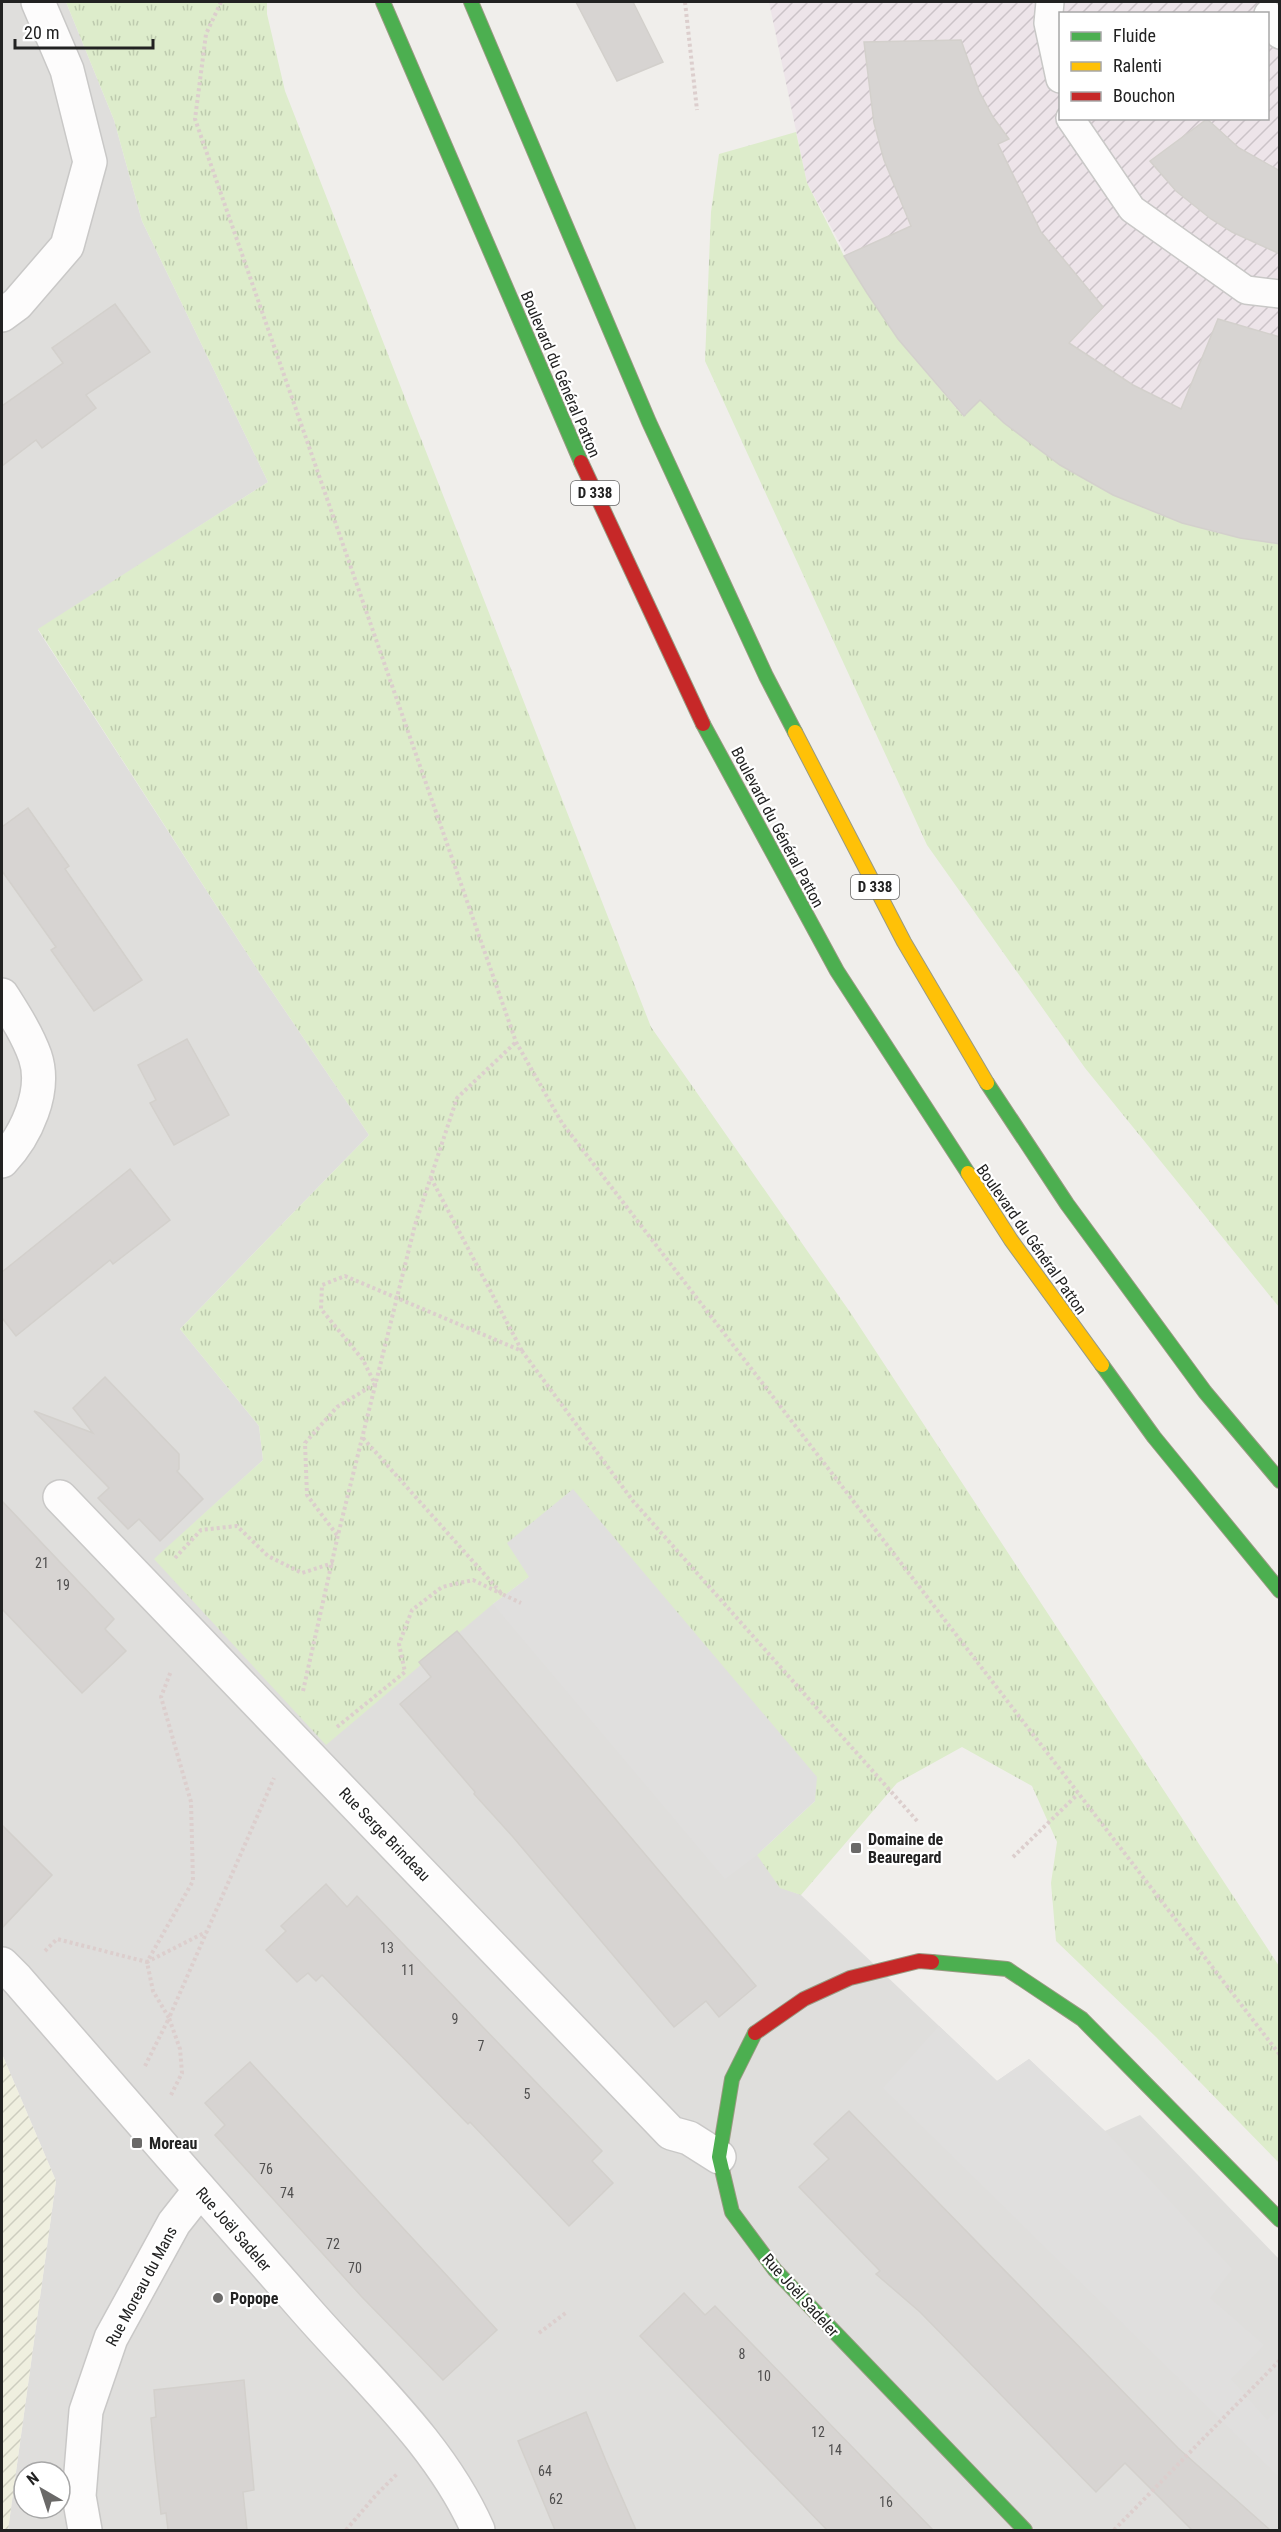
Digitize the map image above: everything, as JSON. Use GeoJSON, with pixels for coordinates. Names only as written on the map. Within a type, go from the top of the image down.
{"type":"FeatureCollection","features":[{"type":"Feature","properties":{"kind":"main road","name":"Boulevard du Général Patton"},"geometry":{"type":"LineString","coordinates":[[383,2],[582,465],[705,728],[837,971],[1011,1240],[1154,1437],[1280,1591]]}},
{"type":"Feature","properties":{"kind":"main road","name":"D 338"},"geometry":{"type":"LineString","coordinates":[[471,2],[635,389],[761,665],[904,942],[978,1069],[1067,1204],[1205,1392],[1280,1481]]}},
{"type":"Feature","properties":{"kind":"main road","name":"Rue Joël Sadeler"},"geometry":{"type":"LineString","coordinates":[[1025,2530],[775,2270],[732,2212],[719,2157],[732,2079],[754,2034],[804,1999],[850,1978],[919,1961],[1007,1969],[1082,2019],[1280,2220]]}},
{"type":"Feature","properties":{"kind":"street"},"geometry":{"type":"LineString","coordinates":[[2,315],[17,304],[66,246],[90,162],[68,70],[38,2]]}},
{"type":"Feature","properties":{"kind":"street"},"geometry":{"type":"LineString","coordinates":[[2,995],[22,1027],[36,1058],[38,1091],[16,1146],[2,1161]]}},
{"type":"Feature","properties":{"kind":"street","name":"Rue Serge Brindeau"},"geometry":{"type":"LineString","coordinates":[[60,1497],[671,2133],[689,2138],[719,2157]]}},
{"type":"Feature","properties":{"kind":"street","name":"Rue Joël Sadeler"},"geometry":{"type":"LineString","coordinates":[[9,1972],[427,2444],[478,2530]]}},
{"type":"Feature","properties":{"kind":"street","name":"Rue Moreau du Mans"},"geometry":{"type":"LineString","coordinates":[[85,2530],[79,2496],[86,2411],[111,2338],[174,2223],[200,2190]]}},
{"type":"Feature","properties":{"kind":"lane"},"geometry":{"type":"LineString","coordinates":[[1050,2],[1048,23],[1059,74]]}},
{"type":"Feature","properties":{"kind":"lane"},"geometry":{"type":"LineString","coordinates":[[1269,17],[1280,35]]}},
{"type":"Feature","properties":{"kind":"lane"},"geometry":{"type":"LineString","coordinates":[[1071,120],[1132,209],[1246,290],[1280,294]]}},
{"type":"Feature","properties":{"kind":"path"},"geometry":{"type":"LineString","coordinates":[[222,2],[206,34],[195,119],[516,1041],[562,1123],[1280,2055]]}},
{"type":"Feature","properties":{"kind":"path"},"geometry":{"type":"LineString","coordinates":[[685,2],[697,110]]}},
{"type":"Feature","properties":{"kind":"path"},"geometry":{"type":"LineString","coordinates":[[125,2104],[169,2018],[206,1932],[299,1744],[338,1535],[414,1225],[457,1098],[516,1041]]}},
{"type":"Feature","properties":{"kind":"path"},"geometry":{"type":"LineString","coordinates":[[430,1178],[522,1351],[633,1501],[918,1822]]}},
{"type":"Feature","properties":{"kind":"path"},"geometry":{"type":"LineString","coordinates":[[375,1384],[363,1360],[321,1309],[322,1285],[345,1276],[522,1351]]}},
{"type":"Feature","properties":{"kind":"path"},"geometry":{"type":"LineString","coordinates":[[338,1535],[307,1495],[305,1443],[337,1407],[375,1384]]}},
{"type":"Feature","properties":{"kind":"path"},"geometry":{"type":"LineString","coordinates":[[363,1437],[502,1594]]}},
{"type":"Feature","properties":{"kind":"path"},"geometry":{"type":"LineString","coordinates":[[148,1587],[201,1530],[237,1526],[268,1557],[302,1573],[333,1563]]}},
{"type":"Feature","properties":{"kind":"path"},"geometry":{"type":"LineString","coordinates":[[299,1744],[405,1672],[399,1644],[412,1610],[442,1587],[473,1580],[521,1603]]}},
{"type":"Feature","properties":{"kind":"path"},"geometry":{"type":"LineString","coordinates":[[152,2135],[182,2073],[180,2049],[169,2018],[153,1991],[147,1962],[193,1881],[191,1802],[161,1697],[188,1629]]}},
{"type":"Feature","properties":{"kind":"path"},"geometry":{"type":"LineString","coordinates":[[1013,1857],[1078,1794]]}},
{"type":"Feature","properties":{"kind":"path"},"geometry":{"type":"LineString","coordinates":[[9,1972],[57,1939],[147,1962],[206,1932]]}},
{"type":"Feature","properties":{"kind":"path"},"geometry":{"type":"LineString","coordinates":[[539,2333],[567,2313]]}},
{"type":"Feature","properties":{"kind":"path"},"geometry":{"type":"LineString","coordinates":[[1114,2530],[1280,2360]]}},
{"type":"Feature","properties":{"kind":"path"},"geometry":{"type":"LineString","coordinates":[[346,2530],[376,2495],[427,2444]]}},
{"type":"Feature","properties":{"kind":"shaded area"},"geometry":{"type":"Polygon","coordinates":[[[2,2],[66,2],[114,120],[142,221],[268,482],[38,630],[261,975],[369,1135],[180,1329],[259,1426],[263,1460],[155,1559],[493,1604],[529,1577],[573,1489],[780,1887],[801,1895],[997,2081],[1029,2059],[1105,2131],[1140,2115],[1279,2259],[1279,2530],[8,2530],[12,2501],[12,2520],[72,2520],[72,2460],[18,2460],[56,2181],[2,2054],[2,2]]]}},
{"type":"Feature","properties":{"kind":"shaded area"},"geometry":{"type":"Polygon","coordinates":[[[769,2],[1279,2],[1279,544],[1211,532],[1158,515],[1093,485],[1060,465],[1004,423],[962,415],[898,339],[867,293],[807,183],[769,2]]]}},
{"type":"Feature","properties":{"kind":"shaded area"},"geometry":{"type":"Polygon","coordinates":[[[573,1489],[817,1777],[815,1801],[757,1855],[725,1879],[493,1604],[529,1577],[507,1543],[573,1489]]]}},
{"type":"Feature","properties":{"kind":"shaded area"},"geometry":{"type":"Polygon","coordinates":[[[939,2026],[997,2081],[1029,2059],[1105,2131],[1232,2269],[1210,2298],[1264,2345],[1231,2379],[1267,2420],[1279,2409],[1279,2477],[883,2088],[939,2026]]]}},
{"type":"Feature","properties":{"kind":"green space"},"geometry":{"type":"Polygon","coordinates":[[[66,2],[267,2],[267,14],[285,91],[651,1027],[852,1315],[1279,1966],[1279,2163],[1156,2037],[1056,1941],[1051,1883],[1057,1842],[1032,1786],[962,1747],[897,1783],[801,1895],[780,1888],[757,1855],[815,1801],[529,1577],[493,1604],[326,1745],[154,1559],[263,1460],[259,1426],[180,1329],[369,1135],[261,975],[38,629],[268,482],[142,221],[114,120],[66,2]]]}},
{"type":"Feature","properties":{"kind":"green space"},"geometry":{"type":"Polygon","coordinates":[[[796,132],[807,183],[844,256],[898,339],[962,415],[964,416],[980,400],[1047,455],[1118,496],[1155,513],[1195,526],[1279,544],[1279,1307],[1085,1068],[927,845],[705,361],[711,212],[719,154],[796,132]]]}},
{"type":"Feature","properties":{"kind":"green space"},"geometry":{"type":"Polygon","coordinates":[[[2,2054],[56,2181],[18,2460],[12,2460],[12,2501],[8,2530],[2,2530],[2,2054]]]}},
{"type":"Feature","properties":{"kind":"building"},"geometry":{"type":"Polygon","coordinates":[[[576,2],[633,2],[663,62],[617,81],[576,2]]]}},
{"type":"Feature","properties":{"kind":"building"},"geometry":{"type":"Polygon","coordinates":[[[961,40],[979,91],[993,117],[1009,139],[998,144],[1041,232],[1103,307],[1069,343],[1133,385],[1181,409],[1218,319],[1280,337],[1280,544],[1240,538],[1182,523],[1113,495],[1060,465],[1004,423],[980,400],[964,416],[898,339],[867,293],[844,256],[911,226],[884,160],[874,123],[864,42],[961,40]]]}},
{"type":"Feature","properties":{"kind":"building"},"geometry":{"type":"Polygon","coordinates":[[[1208,120],[1239,148],[1280,171],[1280,254],[1232,232],[1211,219],[1176,191],[1150,161],[1208,120]]]}},
{"type":"Feature","properties":{"kind":"building"},"geometry":{"type":"Polygon","coordinates":[[[115,304],[150,352],[86,395],[96,408],[42,448],[36,440],[2,466],[2,406],[63,363],[52,348],[115,304]]]}},
{"type":"Feature","properties":{"kind":"building"},"geometry":{"type":"Polygon","coordinates":[[[28,808],[69,866],[65,869],[142,980],[94,1011],[51,950],[56,947],[2,871],[2,827],[28,808]]]}},
{"type":"Feature","properties":{"kind":"building"},"geometry":{"type":"Polygon","coordinates":[[[187,1039],[229,1115],[174,1145],[150,1103],[156,1100],[138,1065],[187,1039]]]}},
{"type":"Feature","properties":{"kind":"building"},"geometry":{"type":"Polygon","coordinates":[[[130,1169],[170,1220],[113,1264],[110,1260],[16,1336],[2,1318],[2,1272],[130,1169]]]}},
{"type":"Feature","properties":{"kind":"building"},"geometry":{"type":"Polygon","coordinates":[[[105,1377],[179,1454],[177,1471],[203,1499],[160,1541],[139,1519],[128,1529],[98,1498],[109,1488],[34,1411],[93,1433],[73,1408],[105,1377]]]}},
{"type":"Feature","properties":{"kind":"building"},"geometry":{"type":"Polygon","coordinates":[[[2,1501],[114,1619],[105,1629],[126,1651],[82,1693],[2,1609],[2,1501]]]}},
{"type":"Feature","properties":{"kind":"building"},"geometry":{"type":"Polygon","coordinates":[[[457,1631],[756,1986],[719,2017],[706,2001],[674,2027],[400,1704],[431,1677],[419,1662],[457,1631]]]}},
{"type":"Feature","properties":{"kind":"building"},"geometry":{"type":"Polygon","coordinates":[[[2,1825],[52,1875],[2,1928],[2,1825]]]}},
{"type":"Feature","properties":{"kind":"building"},"geometry":{"type":"Polygon","coordinates":[[[326,1884],[347,1907],[357,1896],[602,2151],[592,2161],[613,2183],[569,2226],[470,2122],[468,2124],[322,1975],[316,1981],[308,1973],[297,1982],[266,1950],[286,1931],[281,1926],[326,1884]]]}},
{"type":"Feature","properties":{"kind":"building"},"geometry":{"type":"Polygon","coordinates":[[[250,2062],[497,2330],[443,2380],[362,2297],[215,2135],[225,2125],[205,2103],[250,2062]]]}},
{"type":"Feature","properties":{"kind":"building"},"geometry":{"type":"Polygon","coordinates":[[[849,2111],[1178,2448],[1270,2530],[1192,2530],[1125,2463],[1096,2492],[920,2312],[876,2274],[880,2271],[799,2187],[829,2159],[814,2144],[849,2111]]]}},
{"type":"Feature","properties":{"kind":"building"},"geometry":{"type":"Polygon","coordinates":[[[684,2293],[705,2315],[715,2306],[933,2530],[827,2530],[640,2336],[684,2293]]]}},
{"type":"Feature","properties":{"kind":"building"},"geometry":{"type":"Polygon","coordinates":[[[244,2380],[254,2490],[243,2492],[247,2530],[168,2530],[166,2513],[161,2514],[155,2461],[151,2418],[156,2417],[154,2390],[244,2380]]]}},
{"type":"Feature","properties":{"kind":"building"},"geometry":{"type":"Polygon","coordinates":[[[586,2412],[636,2530],[555,2530],[518,2441],[586,2412]]]}},
{"type":"Feature","properties":{"kind":"traffic: fast"},"geometry":{"type":"LineString","coordinates":[[383,2],[581,462]]}},
{"type":"Feature","properties":{"kind":"traffic: fast"},"geometry":{"type":"LineString","coordinates":[[471,2],[649,422],[766,676],[795,732]]}},
{"type":"Feature","properties":{"kind":"traffic: fast"},"geometry":{"type":"LineString","coordinates":[[703,724],[837,971],[968,1173]]}},
{"type":"Feature","properties":{"kind":"traffic: fast"},"geometry":{"type":"LineString","coordinates":[[987,1083],[1067,1204],[1205,1392],[1280,1481]]}},
{"type":"Feature","properties":{"kind":"traffic: fast"},"geometry":{"type":"LineString","coordinates":[[1102,1365],[1154,1437],[1280,1591]]}},
{"type":"Feature","properties":{"kind":"traffic: fast"},"geometry":{"type":"LineString","coordinates":[[932,1962],[1007,1969],[1082,2019],[1280,2220]]}},
{"type":"Feature","properties":{"kind":"traffic: fast"},"geometry":{"type":"LineString","coordinates":[[755,2033],[732,2079],[719,2157],[732,2212],[775,2270],[1025,2530]]}},
{"type":"Feature","properties":{"kind":"traffic: slow"},"geometry":{"type":"LineString","coordinates":[[795,732],[904,942],[987,1083]]}},
{"type":"Feature","properties":{"kind":"traffic: slow"},"geometry":{"type":"LineString","coordinates":[[968,1173],[1011,1240],[1102,1365]]}},
{"type":"Feature","properties":{"kind":"traffic: jam"},"geometry":{"type":"LineString","coordinates":[[581,462],[703,724]]}},
{"type":"Feature","properties":{"kind":"traffic: jam"},"geometry":{"type":"LineString","coordinates":[[755,2033],[804,1999],[850,1978],[919,1961],[932,1962]]}},
{"type":"Feature","properties":{"kind":"place","name":"Domaine de Beauregard"},"geometry":{"type":"Point","coordinates":[856,1848]}},
{"type":"Feature","properties":{"kind":"place","name":"Moreau"},"geometry":{"type":"Point","coordinates":[137,2143]}},
{"type":"Feature","properties":{"kind":"place","name":"Popope"},"geometry":{"type":"Point","coordinates":[218,2298]}}]}
